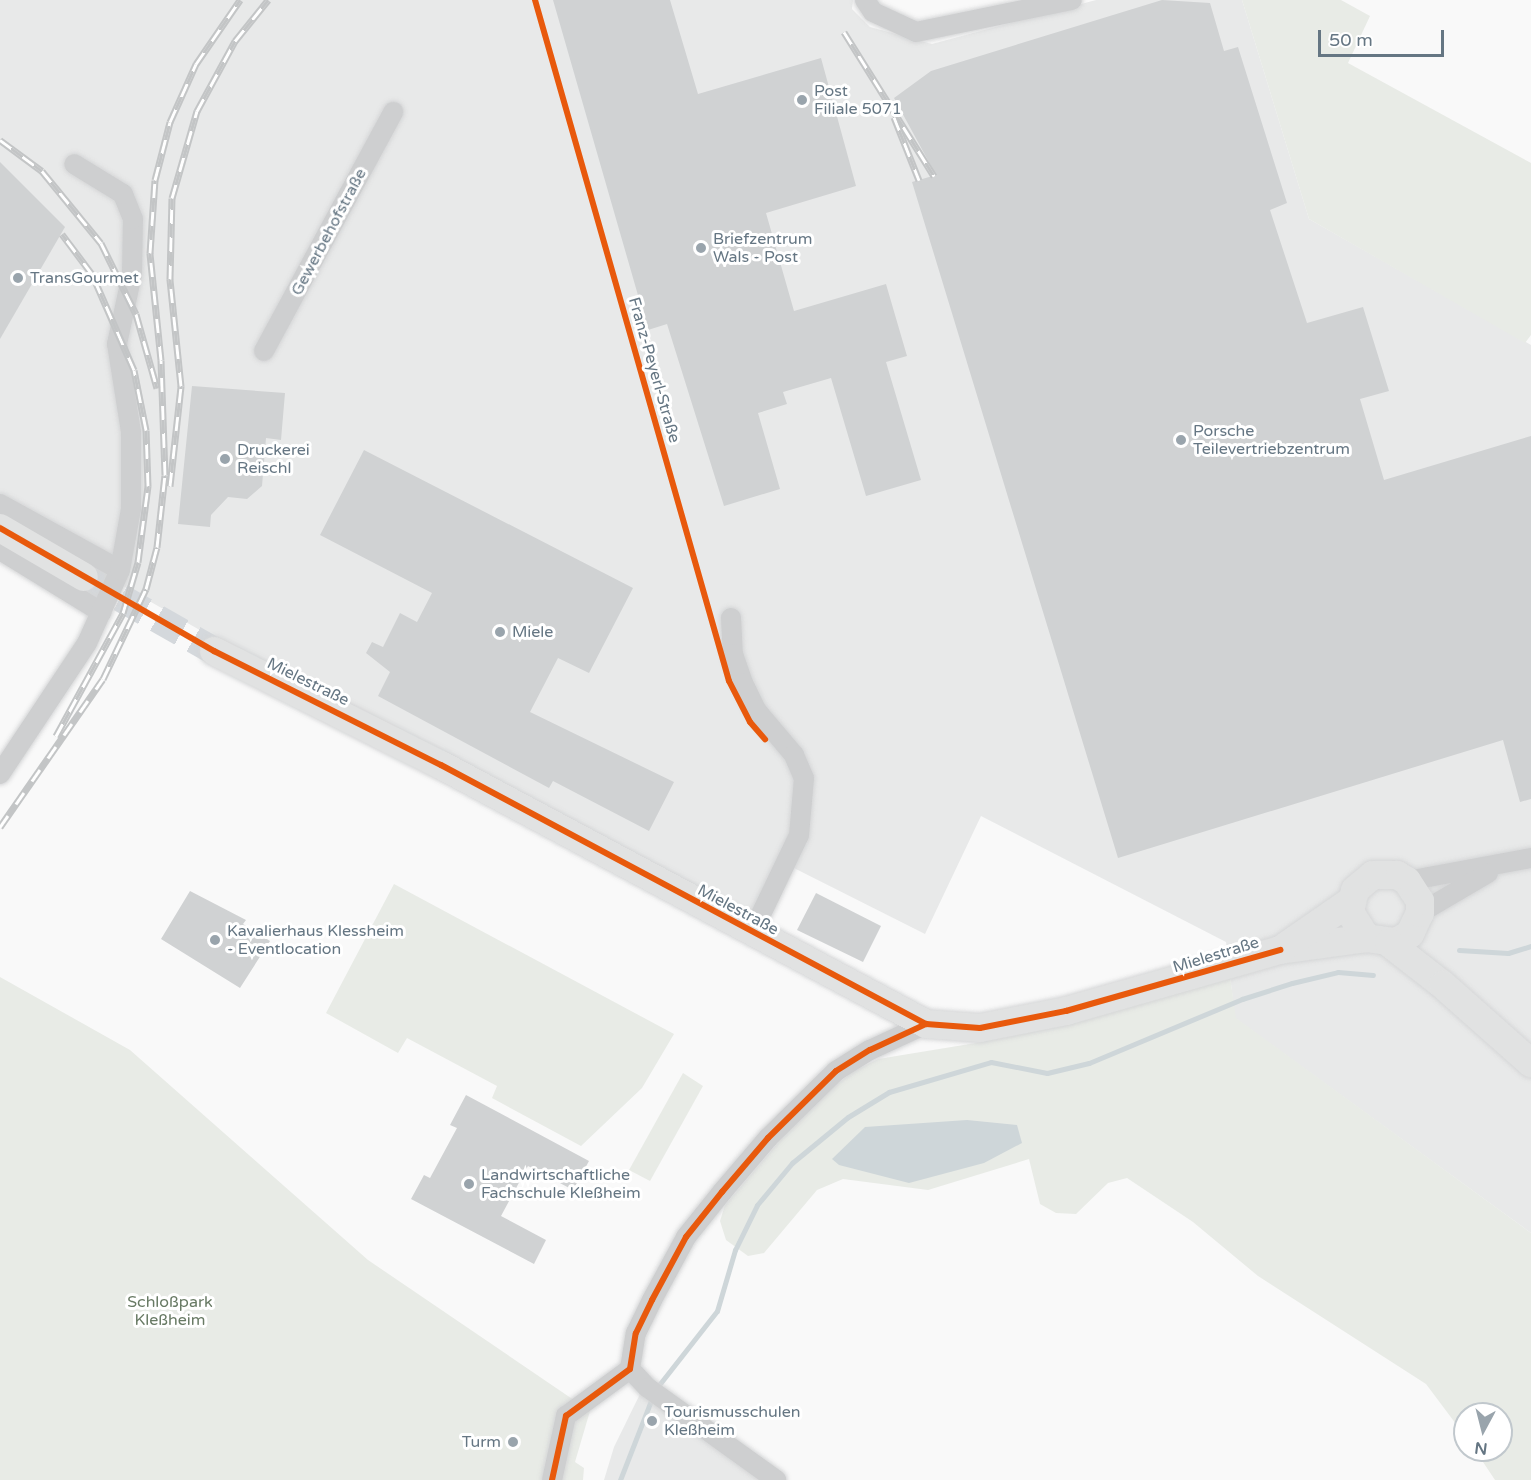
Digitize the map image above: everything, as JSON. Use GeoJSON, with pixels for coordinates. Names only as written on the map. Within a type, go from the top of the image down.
{"type":"FeatureCollection","features":[{"type":"Feature","properties":{"kind":"street"},"geometry":{"type":"LineString","coordinates":[[865,0],[873,12],[916,32],[1072,0]]}},
{"type":"Feature","properties":{"kind":"street","name":"Gewerbehofstraße"},"geometry":{"type":"LineString","coordinates":[[264,351],[393,112]]}},
{"type":"Feature","properties":{"kind":"street"},"geometry":{"type":"LineString","coordinates":[[0,774],[63,684],[120,570],[133,467],[117,344],[132,273],[133,219],[123,194],[74,164]]}},
{"type":"Feature","properties":{"kind":"street"},"geometry":{"type":"LineString","coordinates":[[0,504],[120,570]]}},
{"type":"Feature","properties":{"kind":"street"},"geometry":{"type":"LineString","coordinates":[[0,528],[84,577]]}},
{"type":"Feature","properties":{"kind":"street"},"geometry":{"type":"LineString","coordinates":[[0,550],[101,612]]}},
{"type":"Feature","properties":{"kind":"street"},"geometry":{"type":"LineString","coordinates":[[731,618],[733,654],[742,683],[756,710],[794,755],[804,778],[799,836],[752,933]]}},
{"type":"Feature","properties":{"kind":"street","name":"Mielestraße"},"geometry":{"type":"LineString","coordinates":[[214,651],[441,765],[926,1024],[980,1028],[1066,1011],[1280,950],[1396,932]]}},
{"type":"Feature","properties":{"kind":"street"},"geometry":{"type":"LineString","coordinates":[[1396,932],[1420,901],[1407,881],[1498,867],[1531,858]]}},
{"type":"Feature","properties":{"kind":"street"},"geometry":{"type":"LineString","coordinates":[[1396,932],[1498,867]]}},
{"type":"Feature","properties":{"kind":"street","name":"Mielestraße"},"geometry":{"type":"LineString","coordinates":[[1280,950],[1351,901],[1359,885],[1373,875],[1397,875],[1407,881]]}},
{"type":"Feature","properties":{"kind":"street"},"geometry":{"type":"LineString","coordinates":[[1351,901],[1353,922],[1396,932],[1443,985],[1531,1063]]}},
{"type":"Feature","properties":{"kind":"street"},"geometry":{"type":"LineString","coordinates":[[552,1480],[566,1416],[630,1369],[636,1333],[686,1237],[768,1137],[836,1071],[870,1050],[926,1024]]}},
{"type":"Feature","properties":{"kind":"street"},"geometry":{"type":"LineString","coordinates":[[630,1369],[648,1388],[776,1480]]}},
{"type":"Feature","properties":{"kind":"shaded area"},"geometry":{"type":"Polygon","coordinates":[[[0,0],[853,0],[852,9],[870,27],[932,44],[1096,0],[1242,0],[1309,219],[1531,345],[1531,1233],[1235,1018],[1226,942],[981,816],[925,934],[780,861],[751,916],[224,644],[0,515],[0,0]]]}},
{"type":"Feature","properties":{"kind":"shaded area"},"geometry":{"type":"Polygon","coordinates":[[[967,1120],[1017,1125],[1022,1143],[984,1163],[909,1183],[839,1165],[832,1159],[865,1127],[967,1120]]]}},
{"type":"Feature","properties":{"kind":"shaded area","name":"Tourismusschulen Kleßheim"},"geometry":{"type":"Polygon","coordinates":[[[640,1394],[762,1480],[604,1480],[614,1447],[640,1394]]]}},
{"type":"Feature","properties":{"kind":"green space"},"geometry":{"type":"Polygon","coordinates":[[[1242,0],[1341,0],[1370,16],[1348,63],[1531,163],[1531,335],[1525,343],[1309,219],[1242,0]]]}},
{"type":"Feature","properties":{"kind":"green space"},"geometry":{"type":"Polygon","coordinates":[[[394,884],[674,1034],[642,1088],[581,1146],[492,1098],[497,1086],[407,1038],[398,1053],[326,1013],[394,884]]]}},
{"type":"Feature","properties":{"kind":"green space","name":"Schloßpark Kleßheim"},"geometry":{"type":"Polygon","coordinates":[[[0,977],[130,1050],[368,1260],[590,1411],[575,1462],[584,1468],[583,1480],[0,1480],[0,977]]]}},
{"type":"Feature","properties":{"kind":"green space"},"geometry":{"type":"Polygon","coordinates":[[[1230,977],[1236,1018],[1531,1233],[1531,1480],[1495,1480],[1483,1462],[1513,1462],[1513,1402],[1453,1402],[1453,1420],[1426,1384],[1258,1276],[1193,1222],[1127,1178],[1108,1183],[1076,1214],[1056,1213],[1040,1204],[1029,1159],[928,1190],[843,1179],[817,1190],[764,1253],[748,1256],[726,1240],[720,1221],[725,1205],[812,1103],[854,1071],[878,1059],[982,1042],[1230,977]]]}},
{"type":"Feature","properties":{"kind":"green space"},"geometry":{"type":"Polygon","coordinates":[[[683,1073],[703,1086],[650,1181],[629,1170],[683,1073]]]}},
{"type":"Feature","properties":{"kind":"building","name":"Briefzentrum Wals - Post"},"geometry":{"type":"Polygon","coordinates":[[[553,0],[670,0],[698,94],[821,58],[856,186],[766,213],[794,311],[886,284],[907,356],[886,362],[921,480],[866,496],[831,378],[783,392],[787,404],[758,413],[780,489],[724,506],[667,324],[648,330],[553,0]]]}},
{"type":"Feature","properties":{"kind":"building","name":"Porsche Teilevertriebzentrum"},"geometry":{"type":"Polygon","coordinates":[[[1162,0],[1210,3],[1224,51],[1238,47],[1287,203],[1270,210],[1307,323],[1363,307],[1389,391],[1360,399],[1384,480],[1531,436],[1531,799],[1520,802],[1503,740],[1118,858],[912,182],[936,175],[894,98],[931,71],[1162,0]]]}},
{"type":"Feature","properties":{"kind":"building","name":"TransGourmet"},"geometry":{"type":"Polygon","coordinates":[[[0,162],[65,227],[0,339],[0,162]]]}},
{"type":"Feature","properties":{"kind":"building","name":"Druckerei Reischl"},"geometry":{"type":"Polygon","coordinates":[[[192,386],[285,393],[281,440],[266,438],[262,486],[247,499],[228,497],[211,515],[210,527],[178,524],[192,386]]]}},
{"type":"Feature","properties":{"kind":"building","name":"Miele"},"geometry":{"type":"Polygon","coordinates":[[[364,450],[633,588],[589,673],[558,658],[530,712],[674,782],[649,831],[553,781],[549,788],[378,696],[390,672],[366,653],[372,642],[383,647],[400,613],[417,622],[432,593],[320,535],[364,450]]]}},
{"type":"Feature","properties":{"kind":"building","name":"Kavalierhaus Klessheim - Eventlocation"},"geometry":{"type":"Polygon","coordinates":[[[190,891],[246,920],[243,924],[270,941],[240,988],[161,939],[190,891]]]}},
{"type":"Feature","properties":{"kind":"building"},"geometry":{"type":"Polygon","coordinates":[[[816,893],[881,926],[863,962],[797,930],[816,893]]]}},
{"type":"Feature","properties":{"kind":"building","name":"Landwirtschaftliche Fachschule Kleßheim"},"geometry":{"type":"Polygon","coordinates":[[[466,1095],[589,1161],[573,1190],[528,1166],[501,1216],[546,1240],[534,1264],[411,1199],[424,1175],[430,1178],[457,1128],[450,1125],[466,1095]]]}},
{"type":"Feature","properties":{"kind":"waterway"},"geometry":{"type":"LineString","coordinates":[[1459,950],[1508,953],[1531,946]]}},
{"type":"Feature","properties":{"kind":"waterway"},"geometry":{"type":"LineString","coordinates":[[620,1480],[655,1390],[717,1311],[735,1250],[757,1205],[792,1163],[848,1117],[889,1092],[991,1062],[1047,1073],[1089,1063],[1242,999],[1292,983],[1338,972],[1373,975]]}},
{"type":"Feature","properties":{"kind":"tunnel"},"geometry":{"type":"LineString","coordinates":[[84,577],[214,651]]}},
{"type":"Feature","properties":{"kind":"railway"},"geometry":{"type":"LineString","coordinates":[[0,827],[103,679],[146,589],[157,547],[165,475],[161,360],[150,253],[155,180],[170,122],[196,64],[240,0]]}},
{"type":"Feature","properties":{"kind":"railway"},"geometry":{"type":"LineString","coordinates":[[170,486],[181,386],[170,279],[172,198],[197,111],[235,41],[268,0]]}},
{"type":"Feature","properties":{"kind":"railway"},"geometry":{"type":"LineString","coordinates":[[844,32],[934,176]]}},
{"type":"Feature","properties":{"kind":"railway"},"geometry":{"type":"LineString","coordinates":[[894,117],[919,180]]}},
{"type":"Feature","properties":{"kind":"railway"},"geometry":{"type":"LineString","coordinates":[[0,140],[42,171],[101,243],[136,314],[157,388]]}},
{"type":"Feature","properties":{"kind":"railway"},"geometry":{"type":"LineString","coordinates":[[56,736],[123,613],[138,562],[148,486],[146,430],[134,370],[92,274],[62,234]]}},
{"type":"Feature","properties":{"kind":"cycle path","name":"Franz-Peyerl-Straße"},"geometry":{"type":"LineString","coordinates":[[535,0],[729,681],[750,722],[765,739]]}},
{"type":"Feature","properties":{"kind":"cycle path"},"geometry":{"type":"LineString","coordinates":[[0,528],[214,651],[441,765],[926,1024],[980,1028],[1066,1011],[1280,950]]}},
{"type":"Feature","properties":{"kind":"cycle path"},"geometry":{"type":"LineString","coordinates":[[552,1480],[566,1416],[630,1369],[636,1333],[652,1300],[686,1237],[722,1192],[768,1138],[836,1071],[870,1050],[926,1024]]}},
{"type":"Feature","properties":{"kind":"place","name":"Post Filiale 5071"},"geometry":{"type":"Point","coordinates":[802,100]}},
{"type":"Feature","properties":{"kind":"place","name":"Briefzentrum Wals - Post"},"geometry":{"type":"Point","coordinates":[701,248]}},
{"type":"Feature","properties":{"kind":"place","name":"TransGourmet"},"geometry":{"type":"Point","coordinates":[18,278]}},
{"type":"Feature","properties":{"kind":"place","name":"Porsche Teilevertriebzentrum"},"geometry":{"type":"Point","coordinates":[1181,440]}},
{"type":"Feature","properties":{"kind":"place","name":"Druckerei Reischl"},"geometry":{"type":"Point","coordinates":[225,459]}},
{"type":"Feature","properties":{"kind":"place","name":"Miele"},"geometry":{"type":"Point","coordinates":[500,632]}},
{"type":"Feature","properties":{"kind":"place","name":"Kavalierhaus Klessheim - Eventlocation"},"geometry":{"type":"Point","coordinates":[215,940]}},
{"type":"Feature","properties":{"kind":"place","name":"Landwirtschaftliche Fachschule Kleßheim"},"geometry":{"type":"Point","coordinates":[469,1184]}},
{"type":"Feature","properties":{"kind":"place","name":"Tourismusschulen Kleßheim"},"geometry":{"type":"Point","coordinates":[652,1421]}},
{"type":"Feature","properties":{"kind":"place","name":"Turm"},"geometry":{"type":"Point","coordinates":[513,1442]}}]}
